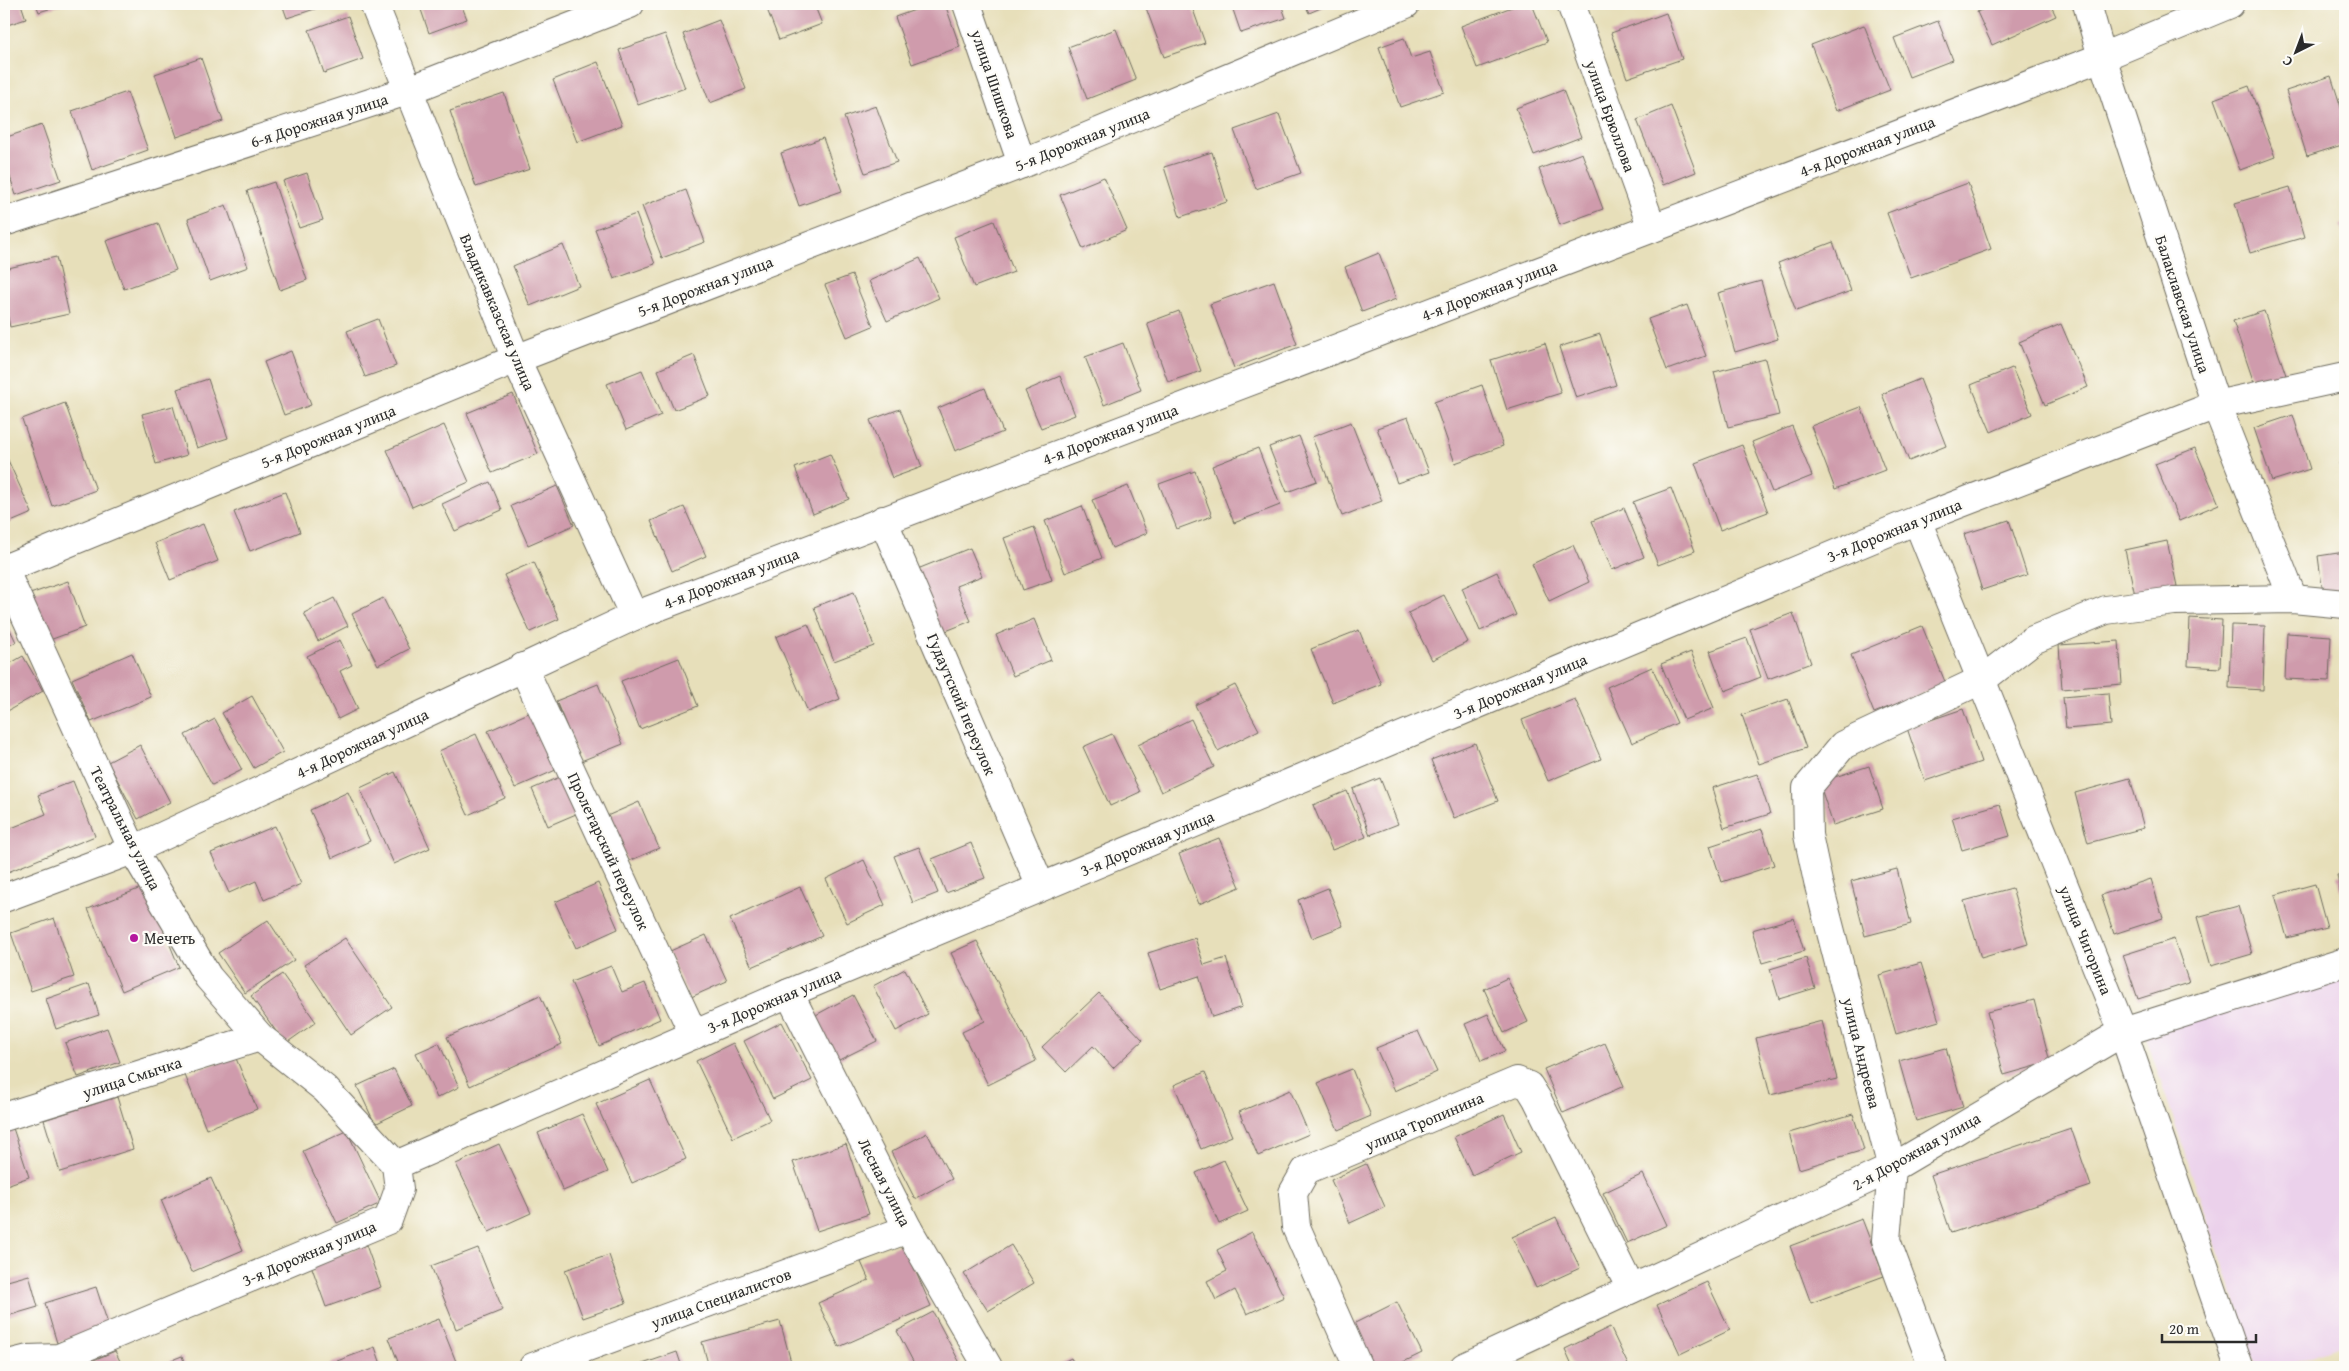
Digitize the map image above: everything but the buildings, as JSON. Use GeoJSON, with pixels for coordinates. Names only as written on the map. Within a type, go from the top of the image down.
{"type":"FeatureCollection","features":[{"type":"Feature","properties":{"kind":"street","name":"Владикавказская улица"},"geometry":{"type":"LineString","coordinates":[[374,4],[407,91],[516,359],[634,616]]}},
{"type":"Feature","properties":{"kind":"street","name":"6-я Дорожная улица"},"geometry":{"type":"LineString","coordinates":[[4,222],[407,91],[630,4]]}},
{"type":"Feature","properties":{"kind":"street","name":"улица Шишкова"},"geometry":{"type":"LineString","coordinates":[[967,4],[1022,164]]}},
{"type":"Feature","properties":{"kind":"street","name":"5-я Дорожная улица"},"geometry":{"type":"LineString","coordinates":[[4,569],[516,359],[1022,164],[1406,4]]}},
{"type":"Feature","properties":{"kind":"street","name":"улица Брюллова"},"geometry":{"type":"LineString","coordinates":[[1570,4],[1652,228]]}},
{"type":"Feature","properties":{"kind":"street","name":"Балаклавская улица"},"geometry":{"type":"LineString","coordinates":[[2087,4],[2102,57],[2216,405],[2294,599]]}},
{"type":"Feature","properties":{"kind":"street","name":"4-я Дорожная улица"},"geometry":{"type":"LineString","coordinates":[[4,898],[133,850],[634,616],[2102,57],[2230,4]]}},
{"type":"Feature","properties":{"kind":"street","name":"3-я Дорожная улица"},"geometry":{"type":"LineString","coordinates":[[4,1365],[28,1359],[59,1358],[388,1220],[400,1189],[396,1165],[789,993],[1917,520],[2216,405],[2345,377]]}},
{"type":"Feature","properties":{"kind":"street","name":"Гудаутский переулок"},"geometry":{"type":"LineString","coordinates":[[884,520],[1042,887]]}},
{"type":"Feature","properties":{"kind":"street","name":"улица Чигорина"},"geometry":{"type":"LineString","coordinates":[[1917,520],[1983,679],[2122,1032],[2239,1367]]}},
{"type":"Feature","properties":{"kind":"street","name":"Театральная улица"},"geometry":{"type":"LineString","coordinates":[[4,569],[133,850],[208,977],[260,1037],[325,1089],[396,1165]]}},
{"type":"Feature","properties":{"kind":"street"},"geometry":{"type":"LineString","coordinates":[[1983,679],[2033,640],[2106,610],[2174,601],[2294,599],[2345,604]]}},
{"type":"Feature","properties":{"kind":"street","name":"Пролетарский переулок"},"geometry":{"type":"LineString","coordinates":[[523,667],[694,1035]]}},
{"type":"Feature","properties":{"kind":"street","name":"улица Андреева"},"geometry":{"type":"LineString","coordinates":[[1933,1367],[1886,1240],[1892,1168],[1818,882],[1808,834],[1807,788],[1843,745],[1983,679]]}},
{"type":"Feature","properties":{"kind":"street","name":"2-я Дорожная улица"},"geometry":{"type":"LineString","coordinates":[[1464,1367],[1892,1168],[2122,1032],[2345,962]]}},
{"type":"Feature","properties":{"kind":"street","name":"Лесная улица"},"geometry":{"type":"LineString","coordinates":[[789,993],[908,1229],[988,1367]]}},
{"type":"Feature","properties":{"kind":"street","name":"улица Смычка"},"geometry":{"type":"LineString","coordinates":[[4,1117],[260,1037]]}},
{"type":"Feature","properties":{"kind":"street","name":"улица Тропинина"},"geometry":{"type":"LineString","coordinates":[[1358,1367],[1296,1227],[1293,1193],[1306,1170],[1517,1081],[1529,1086],[1537,1099],[1631,1289]]}},
{"type":"Feature","properties":{"kind":"street","name":"улица Специалистов"},"geometry":{"type":"LineString","coordinates":[[533,1367],[908,1229]]}},
{"type":"Feature","properties":{"kind":"shaded area"},"geometry":{"type":"Polygon","coordinates":[[[2345,976],[2345,1344],[2279,1367],[2257,1367],[2145,1034],[2345,976]]]}},
{"type":"Feature","properties":{"kind":"place","name":"Мечеть"},"geometry":{"type":"Point","coordinates":[134,938]}}]}
